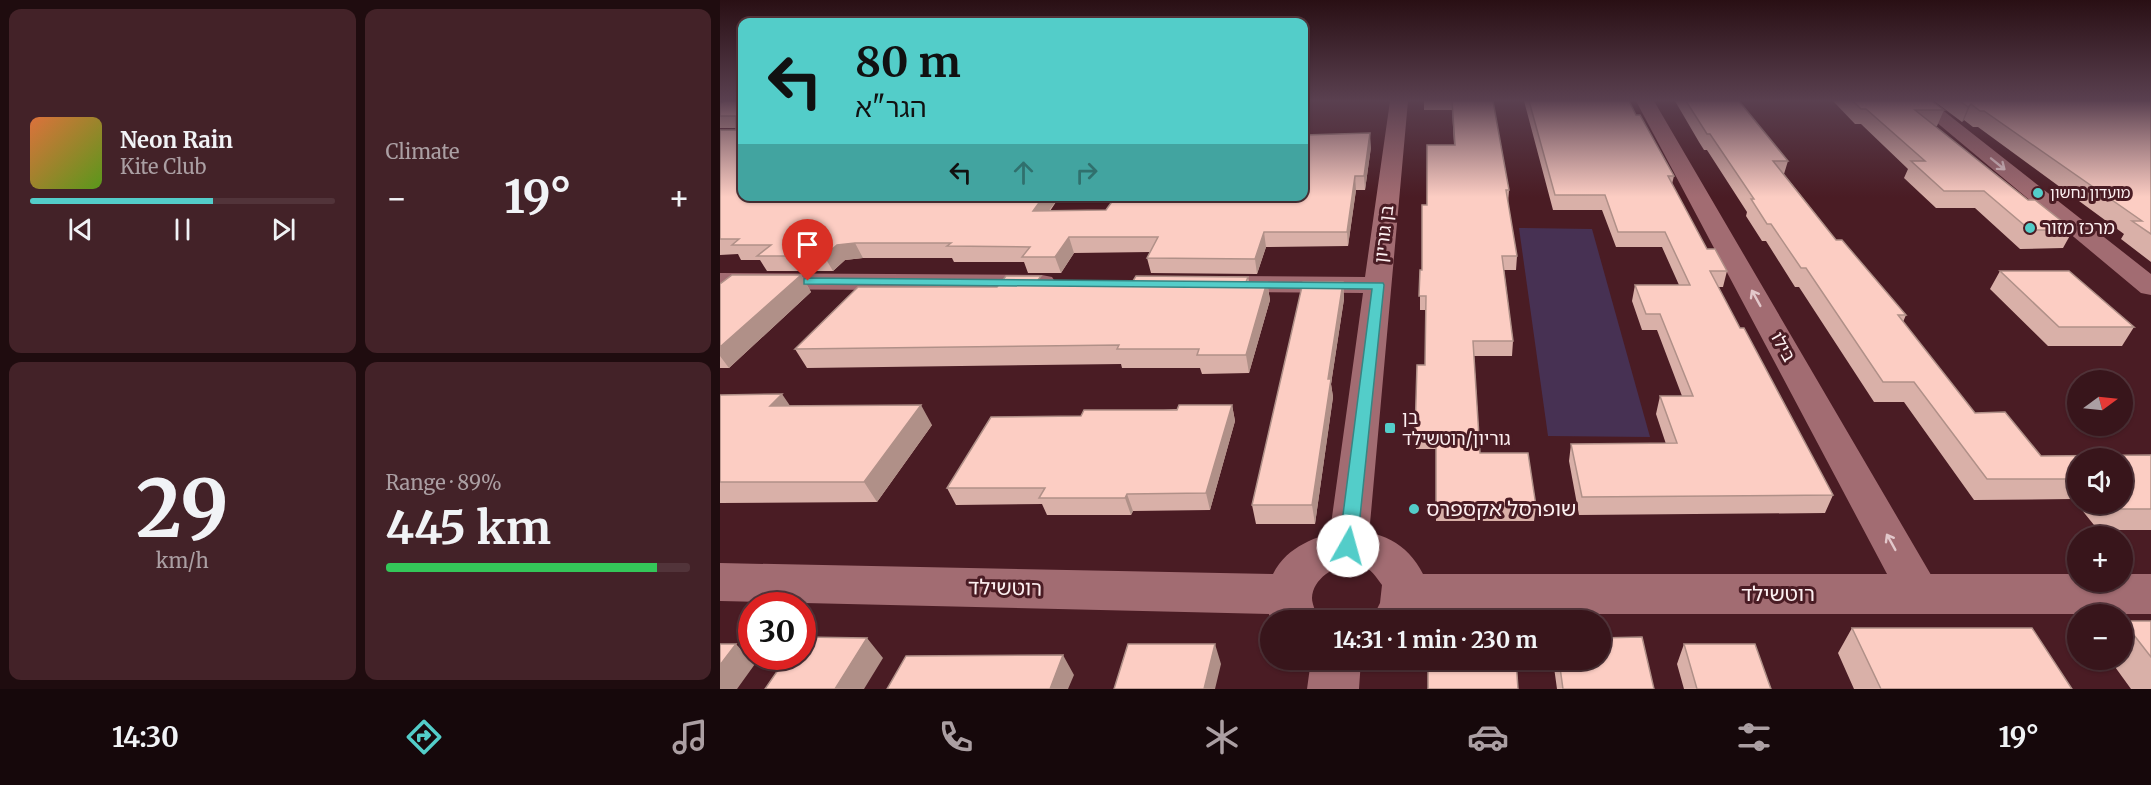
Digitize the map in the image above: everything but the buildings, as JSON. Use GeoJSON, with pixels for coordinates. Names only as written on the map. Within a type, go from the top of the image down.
{"type":"FeatureCollection","features":[{"type":"Feature","properties":{"kind":"street","name":"בן גוריון"},"geometry":{"type":"LineString","coordinates":[[1348,546],[1378,285],[1383,138],[1385,133]]}},
{"type":"Feature","properties":{"kind":"street","name":"בילו"},"geometry":{"type":"LineString","coordinates":[[1664,133],[1919,593]]}},
{"type":"Feature","properties":{"kind":"street"},"geometry":{"type":"LineString","coordinates":[[1960,133],[2151,287]]}},
{"type":"Feature","properties":{"kind":"street"},"geometry":{"type":"LineString","coordinates":[[720,281],[1067,283]]}},
{"type":"Feature","properties":{"kind":"street"},"geometry":{"type":"LineString","coordinates":[[1199,284],[1378,285]]}},
{"type":"Feature","properties":{"kind":"street"},"geometry":{"type":"LineString","coordinates":[[1293,607],[1292,584],[1298,573],[1311,560],[1328,550],[1348,546],[1364,547],[1384,554],[1397,566],[1404,582],[1400,607]]}},
{"type":"Feature","properties":{"kind":"street","name":"רוטשילד"},"geometry":{"type":"LineString","coordinates":[[720,582],[1293,607]]}},
{"type":"Feature","properties":{"kind":"street","name":"רוטשילד"},"geometry":{"type":"LineString","coordinates":[[1400,607],[1919,593],[2151,594]]}},
{"type":"Feature","properties":{"kind":"street"},"geometry":{"type":"LineString","coordinates":[[1333,689],[1335,670]]}},
{"type":"Feature","properties":{"kind":"shaded area"},"geometry":{"type":"Polygon","coordinates":[[[1519,228],[1592,229],[1650,437],[1548,436],[1519,228]]]}},
{"type":"Feature","properties":{"kind":"place","name":"מועדון נחשון"},"geometry":{"type":"Point","coordinates":[2038,193]}},
{"type":"Feature","properties":{"kind":"place","name":"מרכז מזור"},"geometry":{"type":"Point","coordinates":[2030,228]}},
{"type":"Feature","properties":{"kind":"place","name":"בן גוריון/רוטשילד"},"geometry":{"type":"Point","coordinates":[1390,428]}},
{"type":"Feature","properties":{"kind":"place","name":"שופרסל אקספרס"},"geometry":{"type":"Point","coordinates":[1414,509]}},
{"type":"Feature","properties":{"kind":"route"},"geometry":{"type":"LineString","coordinates":[[808,281],[1378,285],[1348,546]]}}]}
